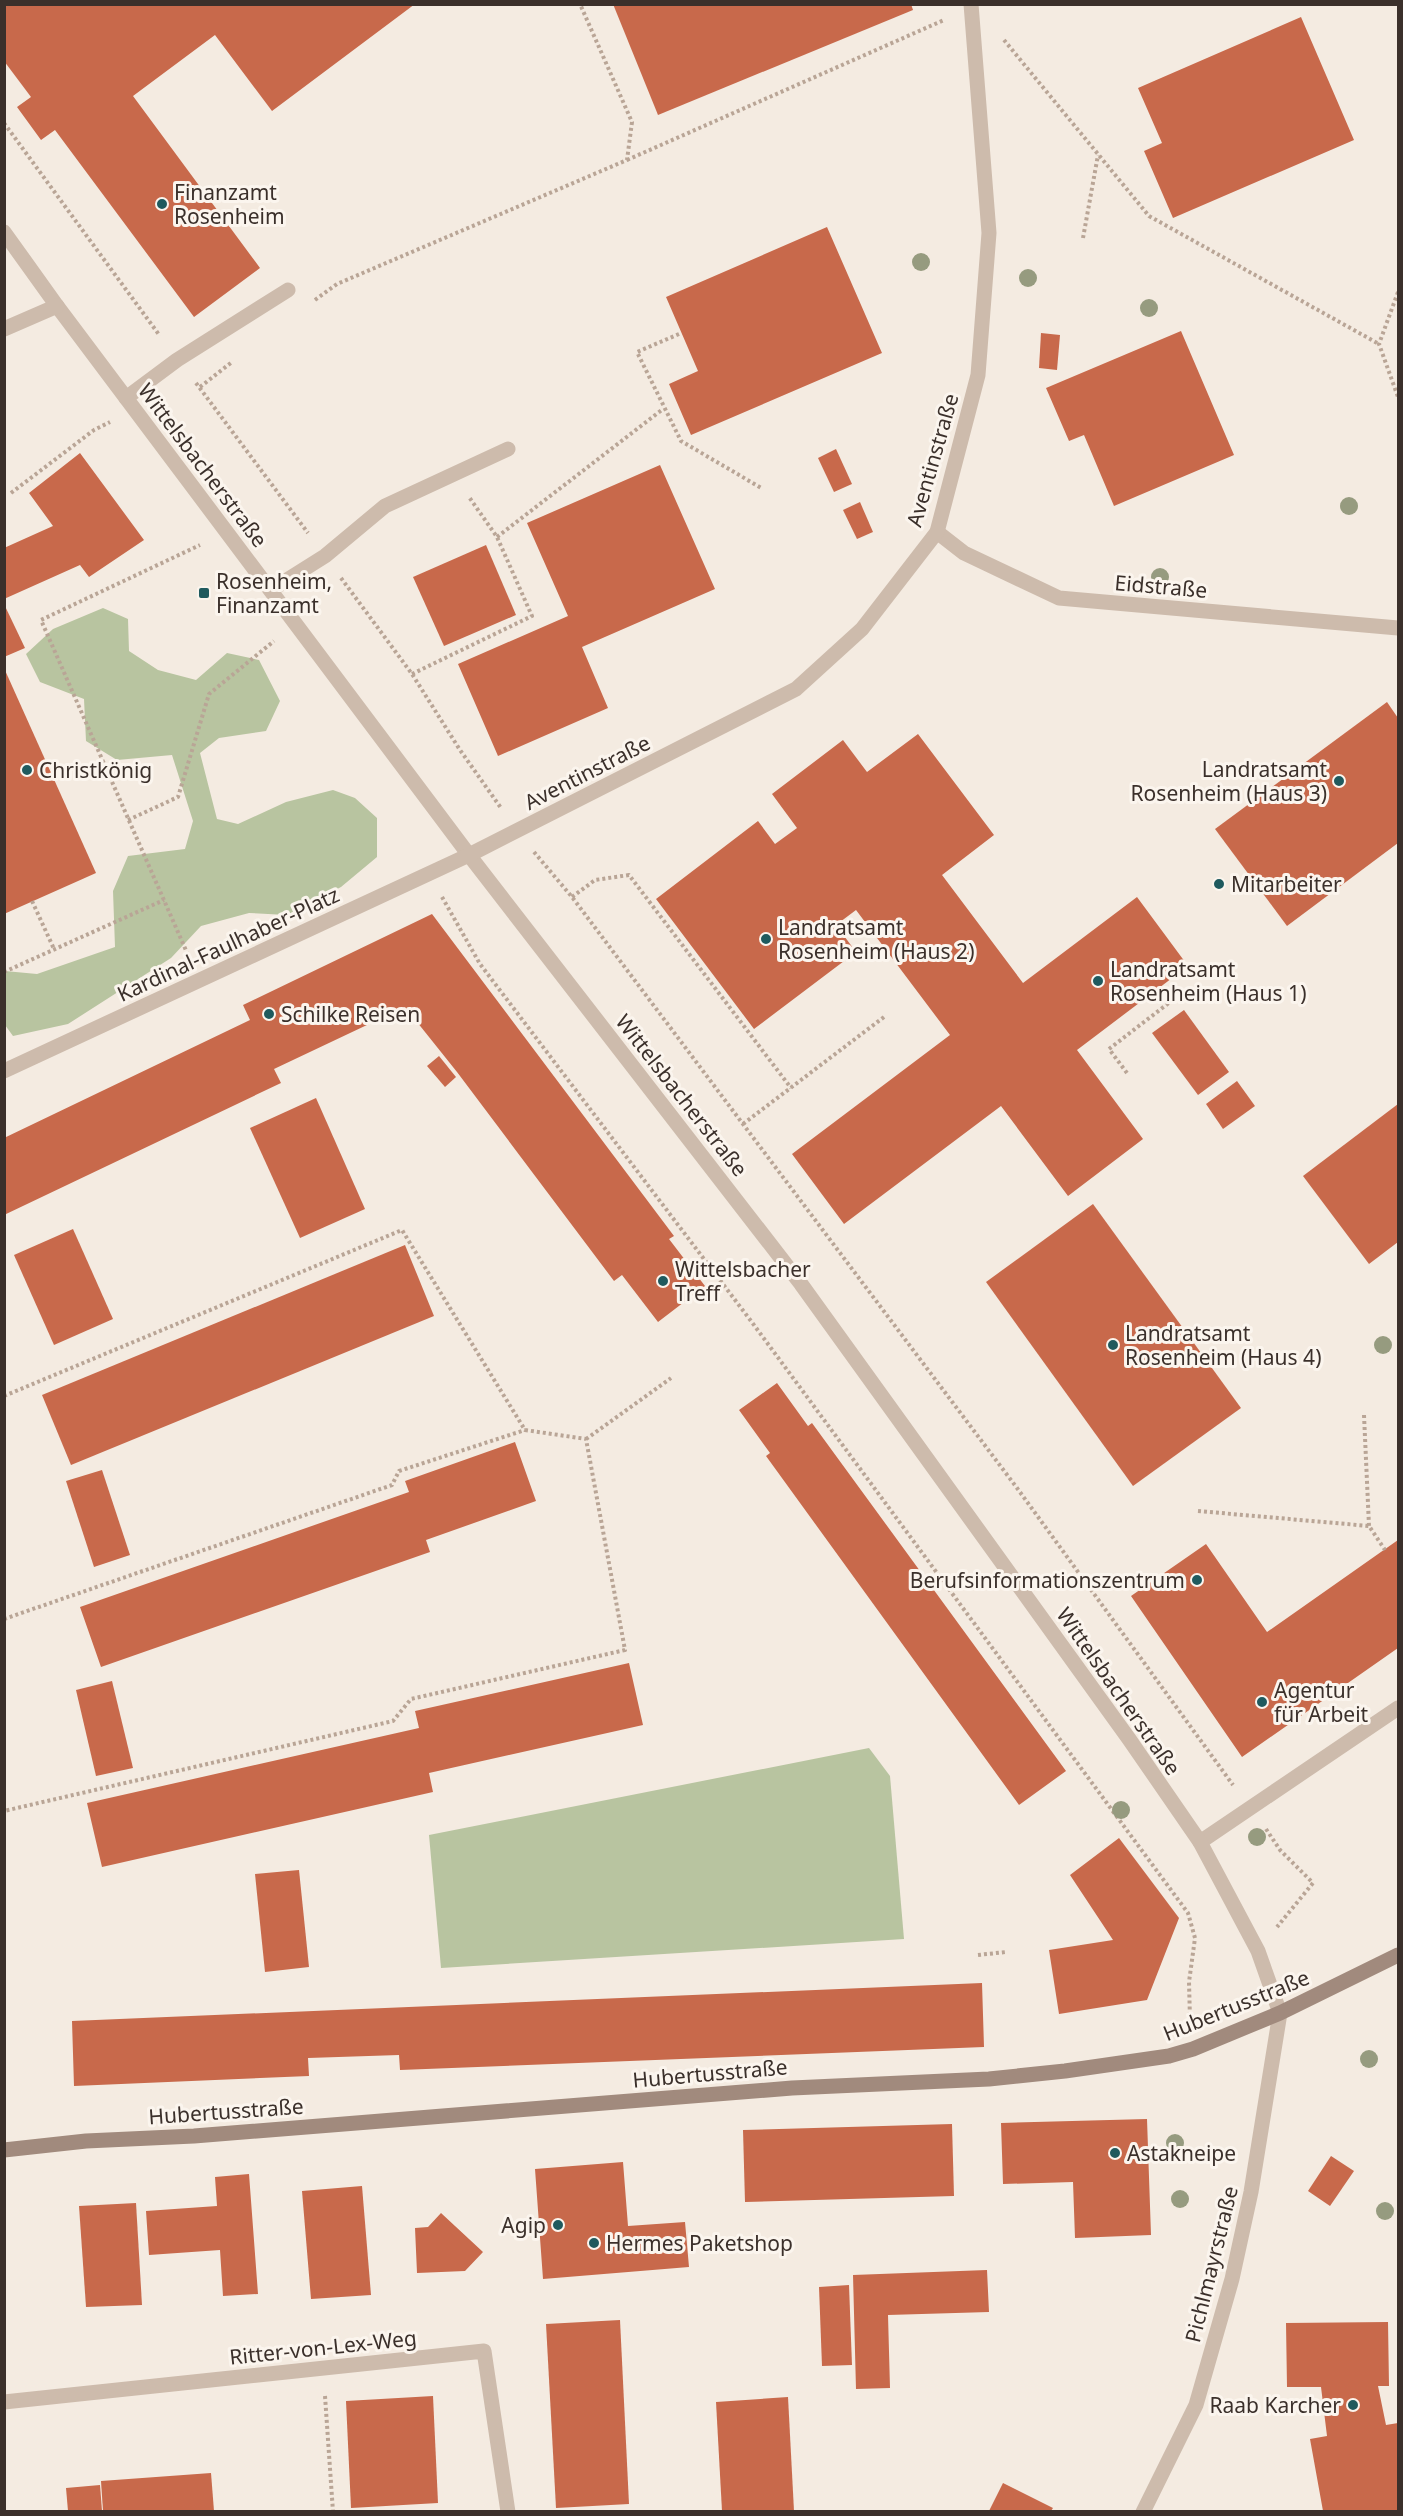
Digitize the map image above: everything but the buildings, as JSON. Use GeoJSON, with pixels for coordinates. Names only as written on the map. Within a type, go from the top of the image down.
{"type":"FeatureCollection","features":[{"type":"Feature","properties":{"kind":"main road","name":"Hubertusstraße"},"geometry":{"type":"LineString","coordinates":[[4,2150],[86,2141],[194,2136],[792,2088],[989,2079],[1065,2071],[1169,2056],[1193,2049],[1280,2013],[1398,1955]]}},
{"type":"Feature","properties":{"kind":"street","name":"Aventinstraße"},"geometry":{"type":"LineString","coordinates":[[469,855],[796,689],[862,629],[937,532],[978,375],[990,233],[971,4]]}},
{"type":"Feature","properties":{"kind":"street","name":"Wittelsbacherstraße"},"geometry":{"type":"LineString","coordinates":[[4,232],[469,855],[801,1284],[1129,1738],[1200,1842],[1258,1951],[1280,2013]]}},
{"type":"Feature","properties":{"kind":"street"},"geometry":{"type":"LineString","coordinates":[[131,404],[177,360],[288,290]]}},
{"type":"Feature","properties":{"kind":"street"},"geometry":{"type":"LineString","coordinates":[[4,329],[57,306]]}},
{"type":"Feature","properties":{"kind":"street"},"geometry":{"type":"LineString","coordinates":[[271,590],[325,556],[385,506],[508,449]]}},
{"type":"Feature","properties":{"kind":"street","name":"Eidstraße"},"geometry":{"type":"LineString","coordinates":[[937,532],[964,553],[1059,598],[1398,628]]}},
{"type":"Feature","properties":{"kind":"street","name":"Kardinal-Faulhaber-Platz"},"geometry":{"type":"LineString","coordinates":[[4,1071],[469,855]]}},
{"type":"Feature","properties":{"kind":"street"},"geometry":{"type":"LineString","coordinates":[[1200,1842],[1398,1708]]}},
{"type":"Feature","properties":{"kind":"street","name":"Pichlmayrstraße"},"geometry":{"type":"LineString","coordinates":[[1143,2511],[1196,2405],[1232,2279],[1251,2192],[1280,2013]]}},
{"type":"Feature","properties":{"kind":"street","name":"Ritter-von-Lex-Weg"},"geometry":{"type":"LineString","coordinates":[[4,2402],[483,2351],[508,2511]]}},
{"type":"Feature","properties":{"kind":"path"},"geometry":{"type":"LineString","coordinates":[[580,4],[632,122],[627,160]]}},
{"type":"Feature","properties":{"kind":"path"},"geometry":{"type":"LineString","coordinates":[[310,304],[338,284],[940,23],[948,17]]}},
{"type":"Feature","properties":{"kind":"path"},"geometry":{"type":"LineString","coordinates":[[997,31],[1149,216],[1379,344]]}},
{"type":"Feature","properties":{"kind":"path"},"geometry":{"type":"LineString","coordinates":[[4,123],[177,360],[200,387],[412,674],[460,750],[517,832],[572,897],[1017,1488],[1280,1850],[1312,1883],[1258,1951]]}},
{"type":"Feature","properties":{"kind":"path"},"geometry":{"type":"LineString","coordinates":[[1083,238],[1098,155]]}},
{"type":"Feature","properties":{"kind":"path"},"geometry":{"type":"LineString","coordinates":[[1398,292],[1379,344],[1398,397]]}},
{"type":"Feature","properties":{"kind":"path"},"geometry":{"type":"LineString","coordinates":[[679,334],[638,352],[663,409],[681,441],[764,489]]}},
{"type":"Feature","properties":{"kind":"path"},"geometry":{"type":"LineString","coordinates":[[200,387],[236,359]]}},
{"type":"Feature","properties":{"kind":"path"},"geometry":{"type":"LineString","coordinates":[[11,493],[131,404]]}},
{"type":"Feature","properties":{"kind":"path"},"geometry":{"type":"LineString","coordinates":[[497,537],[663,409]]}},
{"type":"Feature","properties":{"kind":"path"},"geometry":{"type":"LineString","coordinates":[[412,674],[532,616],[497,537],[453,474]]}},
{"type":"Feature","properties":{"kind":"path"},"geometry":{"type":"LineString","coordinates":[[199,980],[41,620],[181,556],[226,531]]}},
{"type":"Feature","properties":{"kind":"path"},"geometry":{"type":"LineString","coordinates":[[128,820],[178,797],[209,694],[258,652],[297,625]]}},
{"type":"Feature","properties":{"kind":"path"},"geometry":{"type":"LineString","coordinates":[[428,873],[480,964],[751,1321],[1188,1913],[1195,1938],[1189,1991],[1193,2049]]}},
{"type":"Feature","properties":{"kind":"path"},"geometry":{"type":"LineString","coordinates":[[572,897],[596,880],[629,875],[791,1088]]}},
{"type":"Feature","properties":{"kind":"path"},"geometry":{"type":"LineString","coordinates":[[4,972],[164,900]]}},
{"type":"Feature","properties":{"kind":"path"},"geometry":{"type":"LineString","coordinates":[[32,901],[54,950]]}},
{"type":"Feature","properties":{"kind":"path"},"geometry":{"type":"LineString","coordinates":[[1127,1073],[1109,1049],[1183,992]]}},
{"type":"Feature","properties":{"kind":"path"},"geometry":{"type":"LineString","coordinates":[[743,1124],[884,1017]]}},
{"type":"Feature","properties":{"kind":"path"},"geometry":{"type":"LineString","coordinates":[[4,1396],[402,1230],[525,1430]]}},
{"type":"Feature","properties":{"kind":"path"},"geometry":{"type":"LineString","coordinates":[[4,1618],[392,1485],[399,1471],[525,1430],[586,1440],[671,1378]]}},
{"type":"Feature","properties":{"kind":"path"},"geometry":{"type":"LineString","coordinates":[[1364,1414],[1369,1526],[1385,1550]]}},
{"type":"Feature","properties":{"kind":"path"},"geometry":{"type":"LineString","coordinates":[[4,1811],[393,1721],[411,1699],[625,1650],[586,1440]]}},
{"type":"Feature","properties":{"kind":"path"},"geometry":{"type":"LineString","coordinates":[[1198,1511],[1369,1526]]}},
{"type":"Feature","properties":{"kind":"path"},"geometry":{"type":"LineString","coordinates":[[978,1955],[1006,1952]]}},
{"type":"Feature","properties":{"kind":"path"},"geometry":{"type":"LineString","coordinates":[[324,2368],[333,2511]]}},
{"type":"Feature","properties":{"kind":"green space"},"geometry":{"type":"Polygon","coordinates":[[[103,608],[128,619],[129,651],[158,670],[196,680],[227,653],[259,660],[280,701],[266,731],[219,738],[200,753],[217,819],[238,824],[286,802],[333,790],[355,798],[377,818],[377,857],[341,887],[287,915],[249,913],[201,926],[171,958],[68,1024],[13,1036],[5,1025],[5,971],[37,974],[115,947],[113,891],[128,856],[185,849],[193,821],[172,755],[117,760],[86,741],[84,699],[40,682],[26,654],[53,629],[103,608]]]}},
{"type":"Feature","properties":{"kind":"green space"},"geometry":{"type":"Polygon","coordinates":[[[869,1748],[890,1776],[904,1939],[441,1968],[429,1835],[869,1748]]]}},
{"type":"Feature","properties":{"kind":"place","name":"Finanzamt Rosenheim"},"geometry":{"type":"Point","coordinates":[162,204]}},
{"type":"Feature","properties":{"kind":"place","name":"Rosenheim, Finanzamt"},"geometry":{"type":"Point","coordinates":[204,593]}},
{"type":"Feature","properties":{"kind":"place","name":"Christkönig"},"geometry":{"type":"Point","coordinates":[27,770]}},
{"type":"Feature","properties":{"kind":"place","name":"Landratsamt Rosenheim (Haus 3)"},"geometry":{"type":"Point","coordinates":[1339,781]}},
{"type":"Feature","properties":{"kind":"place","name":"Mitarbeiter"},"geometry":{"type":"Point","coordinates":[1219,884]}},
{"type":"Feature","properties":{"kind":"place","name":"Landratsamt Rosenheim (Haus 2)"},"geometry":{"type":"Point","coordinates":[766,939]}},
{"type":"Feature","properties":{"kind":"place","name":"Landratsamt Rosenheim (Haus 1)"},"geometry":{"type":"Point","coordinates":[1098,981]}},
{"type":"Feature","properties":{"kind":"place","name":"Schilke Reisen"},"geometry":{"type":"Point","coordinates":[269,1014]}},
{"type":"Feature","properties":{"kind":"place","name":"Wittelsbacher Treff"},"geometry":{"type":"Point","coordinates":[663,1281]}},
{"type":"Feature","properties":{"kind":"place","name":"Landratsamt Rosenheim (Haus 4)"},"geometry":{"type":"Point","coordinates":[1113,1345]}},
{"type":"Feature","properties":{"kind":"place","name":"Berufsinformationszentrum"},"geometry":{"type":"Point","coordinates":[1197,1580]}},
{"type":"Feature","properties":{"kind":"place","name":"Agentur für Arbeit"},"geometry":{"type":"Point","coordinates":[1262,1702]}},
{"type":"Feature","properties":{"kind":"place","name":"Astakneipe"},"geometry":{"type":"Point","coordinates":[1115,2153]}},
{"type":"Feature","properties":{"kind":"place","name":"Agip"},"geometry":{"type":"Point","coordinates":[558,2225]}},
{"type":"Feature","properties":{"kind":"place","name":"Hermes Paketshop"},"geometry":{"type":"Point","coordinates":[594,2243]}},
{"type":"Feature","properties":{"kind":"place","name":"Raab Karcher"},"geometry":{"type":"Point","coordinates":[1353,2405]}}]}
